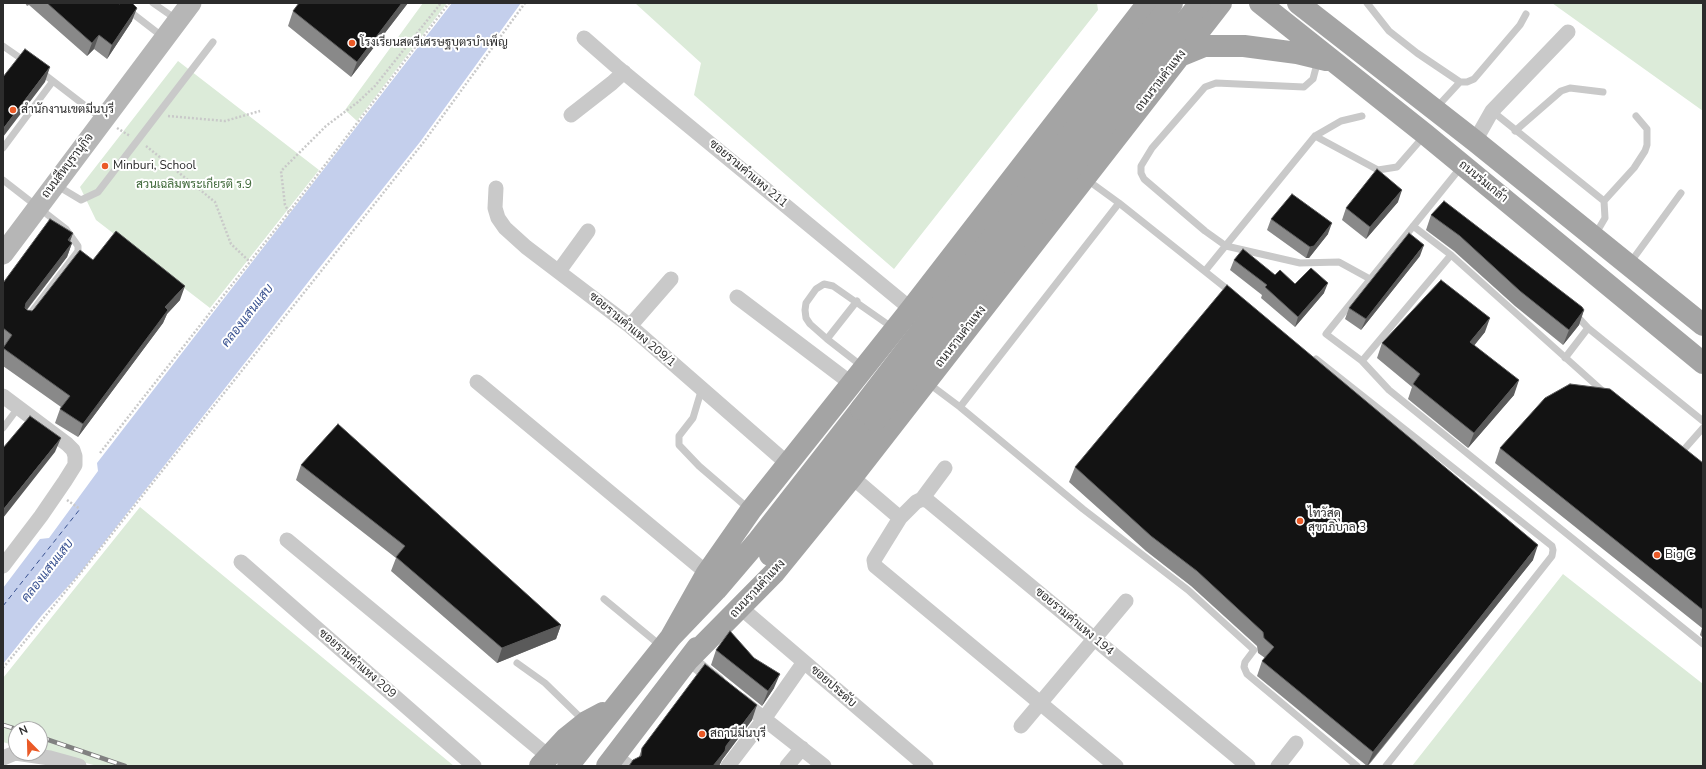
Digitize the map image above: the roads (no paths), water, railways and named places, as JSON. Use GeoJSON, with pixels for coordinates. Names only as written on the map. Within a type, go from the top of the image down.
{"type":"FeatureCollection","features":[{"type":"Feature","properties":{"kind":"main road","name":"ถนนสีหบุรานุกิจ"},"geometry":{"type":"LineString","coordinates":[[3,254],[191,3]]}},
{"type":"Feature","properties":{"kind":"main road"},"geometry":{"type":"LineString","coordinates":[[1124,35],[1129,3]]}},
{"type":"Feature","properties":{"kind":"main road","name":"ถนนรามคำแหง"},"geometry":{"type":"LineString","coordinates":[[667,643],[707,573],[751,510],[895,330],[1148,3]]}},
{"type":"Feature","properties":{"kind":"main road","name":"ถนนรามคำแหง"},"geometry":{"type":"LineString","coordinates":[[615,763],[689,659],[1172,3]]}},
{"type":"Feature","properties":{"kind":"main road","name":"ถนนรามคำแหง"},"geometry":{"type":"LineString","coordinates":[[568,766],[667,643],[716,590],[756,542],[868,415],[1200,3]]}},
{"type":"Feature","properties":{"kind":"main road","name":"ถนนรามคำแหง"},"geometry":{"type":"LineString","coordinates":[[689,659],[774,573],[852,478],[926,381],[1086,179],[1222,3]]}},
{"type":"Feature","properties":{"kind":"main road","name":"ถนนร่มเกล้า"},"geometry":{"type":"LineString","coordinates":[[1260,3],[1326,60],[1425,134],[1703,362]]}},
{"type":"Feature","properties":{"kind":"main road"},"geometry":{"type":"LineString","coordinates":[[1298,3],[1435,109],[1703,325]]}},
{"type":"Feature","properties":{"kind":"main road"},"geometry":{"type":"LineString","coordinates":[[1323,3],[1333,30]]}},
{"type":"Feature","properties":{"kind":"main road"},"geometry":{"type":"LineString","coordinates":[[1111,52],[1155,11],[1164,7],[1172,9],[1176,16],[1178,25],[1175,39],[1154,90]]}},
{"type":"Feature","properties":{"kind":"main road"},"geometry":{"type":"LineString","coordinates":[[1182,55],[1204,46],[1244,46],[1297,53],[1326,60]]}},
{"type":"Feature","properties":{"kind":"main road"},"geometry":{"type":"LineString","coordinates":[[544,761],[566,738],[586,722],[616,705]]}},
{"type":"Feature","properties":{"kind":"street"},"geometry":{"type":"LineString","coordinates":[[1475,141],[1492,111],[1568,32]]}},
{"type":"Feature","properties":{"kind":"street","name":"ซอยรามคำแหง 211"},"geometry":{"type":"LineString","coordinates":[[584,38],[911,309]]}},
{"type":"Feature","properties":{"kind":"street"},"geometry":{"type":"LineString","coordinates":[[571,115],[624,72]]}},
{"type":"Feature","properties":{"kind":"street","name":"ซอยรามคำแหง 209/1"},"geometry":{"type":"LineString","coordinates":[[496,188],[494,208],[498,218],[505,228],[526,247],[630,326],[788,464]]}},
{"type":"Feature","properties":{"kind":"street"},"geometry":{"type":"LineString","coordinates":[[559,271],[588,231]]}},
{"type":"Feature","properties":{"kind":"street"},"geometry":{"type":"LineString","coordinates":[[630,326],[671,280]]}},
{"type":"Feature","properties":{"kind":"street"},"geometry":{"type":"LineString","coordinates":[[737,297],[858,377]]}},
{"type":"Feature","properties":{"kind":"street"},"geometry":{"type":"LineString","coordinates":[[477,382],[707,573]]}},
{"type":"Feature","properties":{"kind":"street"},"geometry":{"type":"LineString","coordinates":[[3,396],[73,450],[75,456],[74,465],[42,516],[4,563]]}},
{"type":"Feature","properties":{"kind":"street"},"geometry":{"type":"LineString","coordinates":[[945,468],[922,499],[916,502],[900,518],[874,560],[875,566],[1116,766]]}},
{"type":"Feature","properties":{"kind":"street"},"geometry":{"type":"LineString","coordinates":[[852,478],[900,518]]}},
{"type":"Feature","properties":{"kind":"street","name":"ซอยรามคำแหง 194"},"geometry":{"type":"LineString","coordinates":[[922,499],[928,501],[1248,766]]}},
{"type":"Feature","properties":{"kind":"street"},"geometry":{"type":"LineString","coordinates":[[287,540],[544,761]]}},
{"type":"Feature","properties":{"kind":"street","name":"ซอยรามคำแหง 209"},"geometry":{"type":"LineString","coordinates":[[241,562],[474,766]]}},
{"type":"Feature","properties":{"kind":"street"},"geometry":{"type":"LineString","coordinates":[[1021,726],[1126,601]]}},
{"type":"Feature","properties":{"kind":"street","name":"ซอยประดับ"},"geometry":{"type":"LineString","coordinates":[[741,608],[926,766]]}},
{"type":"Feature","properties":{"kind":"street"},"geometry":{"type":"LineString","coordinates":[[689,659],[824,766]]}},
{"type":"Feature","properties":{"kind":"street"},"geometry":{"type":"LineString","coordinates":[[728,766],[764,719],[804,662]]}},
{"type":"Feature","properties":{"kind":"street"},"geometry":{"type":"LineString","coordinates":[[1278,766],[1296,743]]}},
{"type":"Feature","properties":{"kind":"street"},"geometry":{"type":"LineString","coordinates":[[787,766],[802,748]]}},
{"type":"Feature","properties":{"kind":"street"},"geometry":{"type":"LineString","coordinates":[[3,758],[15,753],[50,758],[79,766]]}},
{"type":"Feature","properties":{"kind":"lane"},"geometry":{"type":"LineString","coordinates":[[119,3],[165,38]]}},
{"type":"Feature","properties":{"kind":"lane"},"geometry":{"type":"LineString","coordinates":[[153,3],[178,21]]}},
{"type":"Feature","properties":{"kind":"lane"},"geometry":{"type":"LineString","coordinates":[[1367,3],[1389,31],[1460,82],[1467,82],[1474,79],[1520,25],[1526,14]]}},
{"type":"Feature","properties":{"kind":"lane"},"geometry":{"type":"LineString","coordinates":[[54,184],[81,200],[98,192],[213,42]]}},
{"type":"Feature","properties":{"kind":"lane"},"geometry":{"type":"LineString","coordinates":[[3,46],[54,81],[103,120]]}},
{"type":"Feature","properties":{"kind":"lane"},"geometry":{"type":"LineString","coordinates":[[1326,60],[1313,78],[1304,87],[1216,83],[1205,87],[1152,148],[1141,166],[1141,173],[1144,179],[1205,231],[1226,246],[1300,263],[1339,262],[1370,279]]}},
{"type":"Feature","properties":{"kind":"lane"},"geometry":{"type":"LineString","coordinates":[[3,148],[54,81]]}},
{"type":"Feature","properties":{"kind":"lane"},"geometry":{"type":"LineString","coordinates":[[1435,109],[1460,82]]}},
{"type":"Feature","properties":{"kind":"lane"},"geometry":{"type":"LineString","coordinates":[[1515,131],[1561,91],[1570,88],[1603,92]]}},
{"type":"Feature","properties":{"kind":"lane"},"geometry":{"type":"LineString","coordinates":[[1492,111],[1604,201]]}},
{"type":"Feature","properties":{"kind":"lane"},"geometry":{"type":"LineString","coordinates":[[1204,271],[1315,136],[1341,121],[1362,116]]}},
{"type":"Feature","properties":{"kind":"lane"},"geometry":{"type":"LineString","coordinates":[[1594,237],[1605,218],[1604,201],[1634,168],[1645,151],[1646,129],[1636,116]]}},
{"type":"Feature","properties":{"kind":"lane"},"geometry":{"type":"LineString","coordinates":[[1315,136],[1378,170],[1397,167],[1425,134]]}},
{"type":"Feature","properties":{"kind":"lane"},"geometry":{"type":"LineString","coordinates":[[1462,165],[1440,199],[1413,226],[1326,334],[1362,361],[1389,390],[1703,644]]}},
{"type":"Feature","properties":{"kind":"lane"},"geometry":{"type":"LineString","coordinates":[[1086,179],[1120,203],[1236,296]]}},
{"type":"Feature","properties":{"kind":"lane"},"geometry":{"type":"LineString","coordinates":[[3,180],[66,229],[78,246],[78,251],[25,320]]}},
{"type":"Feature","properties":{"kind":"lane"},"geometry":{"type":"LineString","coordinates":[[1628,265],[1681,193]]}},
{"type":"Feature","properties":{"kind":"lane"},"geometry":{"type":"LineString","coordinates":[[960,407],[1120,203]]}},
{"type":"Feature","properties":{"kind":"lane"},"geometry":{"type":"LineString","coordinates":[[1413,226],[1451,256],[1614,400]]}},
{"type":"Feature","properties":{"kind":"lane"},"geometry":{"type":"LineString","coordinates":[[1362,361],[1451,256]]}},
{"type":"Feature","properties":{"kind":"lane"},"geometry":{"type":"LineString","coordinates":[[858,377],[827,339],[810,324],[806,318],[806,304],[816,289],[824,284],[829,284],[856,301],[895,330]]}},
{"type":"Feature","properties":{"kind":"lane"},"geometry":{"type":"LineString","coordinates":[[827,339],[856,301]]}},
{"type":"Feature","properties":{"kind":"lane"},"geometry":{"type":"LineString","coordinates":[[1567,307],[1579,317],[1588,328],[1703,421]]}},
{"type":"Feature","properties":{"kind":"lane"},"geometry":{"type":"LineString","coordinates":[[1565,358],[1588,328]]}},
{"type":"Feature","properties":{"kind":"lane"},"geometry":{"type":"LineString","coordinates":[[1310,355],[1552,546],[1553,550],[1552,556],[1386,766]]}},
{"type":"Feature","properties":{"kind":"lane"},"geometry":{"type":"LineString","coordinates":[[926,381],[960,407],[1083,509],[1188,590],[1254,650],[1245,662],[1244,667],[1247,674],[1357,766]]}},
{"type":"Feature","properties":{"kind":"lane"},"geometry":{"type":"LineString","coordinates":[[702,388],[693,418],[679,436],[679,445],[699,466],[751,510]]}},
{"type":"Feature","properties":{"kind":"lane"},"geometry":{"type":"LineString","coordinates":[[3,428],[18,408]]}},
{"type":"Feature","properties":{"kind":"lane"},"geometry":{"type":"LineString","coordinates":[[1674,449],[1683,456],[1703,428]]}},
{"type":"Feature","properties":{"kind":"lane"},"geometry":{"type":"LineString","coordinates":[[604,599],[667,643]]}},
{"type":"Feature","properties":{"kind":"lane"},"geometry":{"type":"LineString","coordinates":[[517,663],[545,683],[586,722]]}},
{"type":"Feature","properties":{"kind":"water","name":"คลองแสนแสบ"},"geometry":{"type":"Polygon","coordinates":[[[452,3],[521,3],[420,142],[81,572],[42,615],[3,664],[3,588],[40,539],[49,538],[98,471],[97,463],[452,3]]]}},
{"type":"Feature","properties":{"kind":"railway"},"geometry":{"type":"LineString","coordinates":[[3,725],[8,727]]}},
{"type":"Feature","properties":{"kind":"railway"},"geometry":{"type":"LineString","coordinates":[[48,740],[125,766]]}},
{"type":"Feature","properties":{"kind":"place","name":"โรงเรียนสตรีเศรษฐบุตรบำเพ็ญ"},"geometry":{"type":"Point","coordinates":[352,43]}},
{"type":"Feature","properties":{"kind":"place","name":"สำนักงานเขตมีนบุรี"},"geometry":{"type":"Point","coordinates":[13,110]}},
{"type":"Feature","properties":{"kind":"place","name":"Minburi, School"},"geometry":{"type":"Point","coordinates":[105,166]}},
{"type":"Feature","properties":{"kind":"place","name":"ไทวัสดุ สุขาภิบาล 3"},"geometry":{"type":"Point","coordinates":[1300,521]}},
{"type":"Feature","properties":{"kind":"place","name":"Big C"},"geometry":{"type":"Point","coordinates":[1657,555]}},
{"type":"Feature","properties":{"kind":"place","name":"สถานีมีนบุรี"},"geometry":{"type":"Point","coordinates":[702,734]}},
{"type":"Feature","properties":{"kind":"park label","name":"สวนเฉลิมพระเกียรติ ร.9"},"geometry":{"type":"Point","coordinates":[194,185]}}]}
